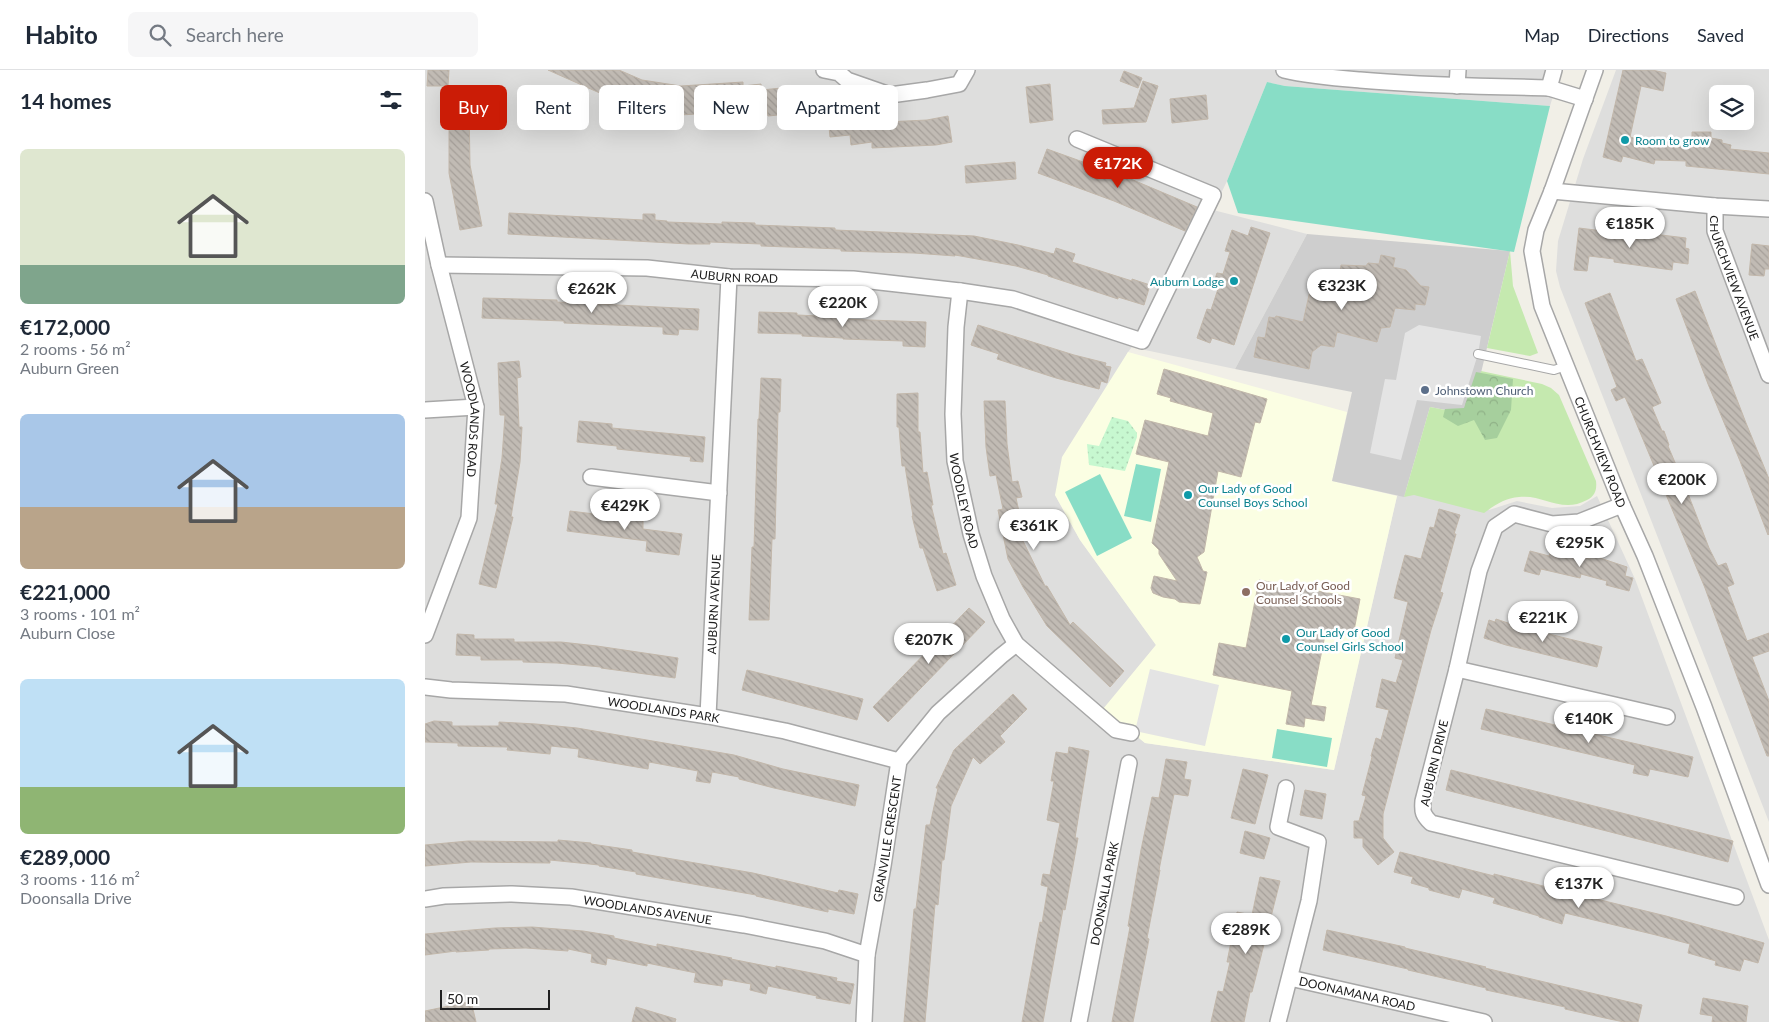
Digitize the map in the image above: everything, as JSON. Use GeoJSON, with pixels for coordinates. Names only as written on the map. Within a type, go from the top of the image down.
{"type":"FeatureCollection","features":[{"type":"Feature","properties":{"kind":"street"},"geometry":{"type":"LineString","coordinates":[[824,70],[839,72],[847,80],[891,95],[959,84],[967,70]]}},
{"type":"Feature","properties":{"kind":"street"},"geometry":{"type":"LineString","coordinates":[[1284,70],[1346,79],[1404,84],[1549,88],[1585,99]]}},
{"type":"Feature","properties":{"kind":"street"},"geometry":{"type":"LineString","coordinates":[[1457,86],[1458,70]]}},
{"type":"Feature","properties":{"kind":"street"},"geometry":{"type":"LineString","coordinates":[[1549,88],[1554,70]]}},
{"type":"Feature","properties":{"kind":"street","name":"CHURCHVIEW ROAD"},"geometry":{"type":"LineString","coordinates":[[1595,70],[1552,191],[1536,230],[1532,252],[1542,306],[1705,706],[1769,885]]}},
{"type":"Feature","properties":{"kind":"street","name":"AUBURN ROAD"},"geometry":{"type":"LineString","coordinates":[[439,265],[647,268],[729,277],[853,279],[960,291],[1013,300],[1142,341],[1213,195],[1077,139]]}},
{"type":"Feature","properties":{"kind":"street"},"geometry":{"type":"LineString","coordinates":[[1552,191],[1715,206],[1769,208]]}},
{"type":"Feature","properties":{"kind":"street","name":"WOODLANDS ROAD"},"geometry":{"type":"LineString","coordinates":[[425,201],[439,265],[476,407],[469,518],[425,635]]}},
{"type":"Feature","properties":{"kind":"street","name":"CHURCHVIEW AVENUE"},"geometry":{"type":"LineString","coordinates":[[1715,206],[1715,232],[1769,376]]}},
{"type":"Feature","properties":{"kind":"street","name":"AUBURN AVENUE"},"geometry":{"type":"LineString","coordinates":[[708,716],[729,277]]}},
{"type":"Feature","properties":{"kind":"street","name":"WOODLEY ROAD"},"geometry":{"type":"LineString","coordinates":[[960,291],[956,327],[953,414],[955,461],[971,534],[984,576],[1016,644],[1116,730],[1133,732]]}},
{"type":"Feature","properties":{"kind":"street"},"geometry":{"type":"LineString","coordinates":[[425,410],[476,407]]}},
{"type":"Feature","properties":{"kind":"street"},"geometry":{"type":"LineString","coordinates":[[591,477],[719,493]]}},
{"type":"Feature","properties":{"kind":"street","name":"AUBURN DRIVE"},"geometry":{"type":"LineString","coordinates":[[1622,505],[1579,522],[1552,524],[1514,514],[1495,527],[1479,571],[1422,809],[1423,815],[1431,823],[1736,897]]}},
{"type":"Feature","properties":{"kind":"street","name":"GRANVILLE CRESCENT"},"geometry":{"type":"LineString","coordinates":[[864,1022],[867,955],[899,761],[938,713],[1016,644]]}},
{"type":"Feature","properties":{"kind":"street"},"geometry":{"type":"LineString","coordinates":[[1457,669],[1667,717]]}},
{"type":"Feature","properties":{"kind":"street","name":"WOODLANDS PARK"},"geometry":{"type":"LineString","coordinates":[[425,687],[451,690],[566,694],[708,716],[785,731],[899,761]]}},
{"type":"Feature","properties":{"kind":"street","name":"DOONSALLA PARK"},"geometry":{"type":"LineString","coordinates":[[1079,1022],[1129,763]]}},
{"type":"Feature","properties":{"kind":"street"},"geometry":{"type":"LineString","coordinates":[[1278,1022],[1309,901],[1319,842],[1278,827],[1286,788]]}},
{"type":"Feature","properties":{"kind":"street","name":"WOODLANDS AVENUE"},"geometry":{"type":"LineString","coordinates":[[425,899],[443,896],[512,894],[571,897],[744,925],[825,941],[867,955]]}},
{"type":"Feature","properties":{"kind":"street","name":"DOONAMANA ROAD"},"geometry":{"type":"LineString","coordinates":[[1290,978],[1484,1022]]}},
{"type":"Feature","properties":{"kind":"lane"},"geometry":{"type":"LineString","coordinates":[[1478,354],[1554,370],[1565,366]]}},
{"type":"Feature","properties":{"kind":"shaded area"},"geometry":{"type":"Polygon","coordinates":[[[425,70],[1561,70],[1550,106],[1285,86],[1267,82],[1227,181],[1213,210],[1307,234],[1235,369],[1145,350],[1141,335],[1128,352],[1055,495],[1080,540],[1156,645],[1104,709],[1145,743],[1334,770],[1397,496],[1422,481],[1489,510],[1517,501],[1552,508],[1580,506],[1597,496],[1635,579],[1769,940],[1769,1022],[425,1022],[425,70]]]}},
{"type":"Feature","properties":{"kind":"shaded area"},"geometry":{"type":"Polygon","coordinates":[[[1616,70],[1769,70],[1769,822],[1560,287],[1556,271],[1558,241],[1583,159],[1616,70]]]}},
{"type":"Feature","properties":{"kind":"shaded area"},"geometry":{"type":"Polygon","coordinates":[[[1307,234],[1510,251],[1471,415],[1430,407],[1404,497],[1332,481],[1352,392],[1235,369],[1307,234]]]}},
{"type":"Feature","properties":{"kind":"shaded area","name":"Johnstown Church"},"geometry":{"type":"Polygon","coordinates":[[[1419,325],[1481,336],[1478,354],[1462,405],[1417,400],[1401,460],[1370,453],[1385,379],[1396,380],[1405,333],[1419,325]]]}},
{"type":"Feature","properties":{"kind":"shaded area","name":"Our Lady of Good Counsel Schools"},"geometry":{"type":"Polygon","coordinates":[[[1128,352],[1347,412],[1332,481],[1397,496],[1334,770],[1145,743],[1103,709],[1156,645],[1080,540],[1055,495],[1062,457],[1128,352]]]}},
{"type":"Feature","properties":{"kind":"shaded area"},"geometry":{"type":"Polygon","coordinates":[[[1150,669],[1219,685],[1205,746],[1135,731],[1150,669]]]}},
{"type":"Feature","properties":{"kind":"green space"},"geometry":{"type":"Polygon","coordinates":[[[1267,82],[1285,86],[1550,106],[1514,252],[1238,213],[1227,181],[1267,82]]]}},
{"type":"Feature","properties":{"kind":"green space"},"geometry":{"type":"Polygon","coordinates":[[[1510,251],[1513,286],[1538,353],[1530,356],[1487,348],[1510,251]]]}},
{"type":"Feature","properties":{"kind":"green space"},"geometry":{"type":"Polygon","coordinates":[[[1481,371],[1542,384],[1551,388],[1559,395],[1596,481],[1596,490],[1592,497],[1578,504],[1569,505],[1537,498],[1514,498],[1500,502],[1484,513],[1414,495],[1404,497],[1430,407],[1471,415],[1481,371]]]}},
{"type":"Feature","properties":{"kind":"green space"},"geometry":{"type":"Polygon","coordinates":[[[1476,372],[1513,379],[1511,410],[1497,438],[1485,440],[1474,420],[1458,426],[1443,417],[1445,409],[1464,408],[1476,372]]]}},
{"type":"Feature","properties":{"kind":"green space"},"geometry":{"type":"Polygon","coordinates":[[[1112,417],[1128,421],[1137,433],[1125,471],[1089,465],[1087,444],[1099,446],[1112,417]]]}},
{"type":"Feature","properties":{"kind":"green space"},"geometry":{"type":"Polygon","coordinates":[[[1136,464],[1161,469],[1151,522],[1124,516],[1136,464]]]}},
{"type":"Feature","properties":{"kind":"green space"},"geometry":{"type":"Polygon","coordinates":[[[1100,474],[1132,538],[1097,556],[1065,492],[1100,474]]]}},
{"type":"Feature","properties":{"kind":"green space"},"geometry":{"type":"Polygon","coordinates":[[[1277,729],[1332,738],[1327,767],[1272,758],[1277,729]]]}},
{"type":"Feature","properties":{"kind":"building"},"geometry":{"type":"Polygon","coordinates":[[[428,70],[449,70],[448,85],[427,86],[428,70]]]}},
{"type":"Feature","properties":{"kind":"building"},"geometry":{"type":"Polygon","coordinates":[[[548,70],[619,70],[642,80],[674,85],[599,85],[599,93],[589,88],[589,85],[582,85],[548,70]]]}},
{"type":"Feature","properties":{"kind":"building"},"geometry":{"type":"Polygon","coordinates":[[[1623,70],[1652,70],[1666,73],[1663,91],[1641,86],[1630,137],[1663,145],[1664,140],[1692,142],[1692,132],[1711,132],[1711,138],[1722,140],[1722,143],[1731,145],[1730,149],[1769,153],[1769,174],[1686,166],[1686,161],[1655,160],[1654,164],[1623,156],[1621,162],[1603,157],[1623,70]]]}},
{"type":"Feature","properties":{"kind":"building"},"geometry":{"type":"Polygon","coordinates":[[[1124,71],[1142,78],[1138,88],[1120,81],[1124,71]]]}},
{"type":"Feature","properties":{"kind":"building"},"geometry":{"type":"Polygon","coordinates":[[[1143,81],[1158,86],[1146,122],[1103,124],[1102,110],[1134,108],[1143,81]]]}},
{"type":"Feature","properties":{"kind":"building"},"geometry":{"type":"Polygon","coordinates":[[[743,82],[743,85],[696,85],[743,82]]]}},
{"type":"Feature","properties":{"kind":"building"},"geometry":{"type":"Polygon","coordinates":[[[1050,84],[1053,120],[1030,123],[1026,87],[1050,84]]]}},
{"type":"Feature","properties":{"kind":"building"},"geometry":{"type":"Polygon","coordinates":[[[694,85],[694,114],[684,115],[684,86],[694,85]]]}},
{"type":"Feature","properties":{"kind":"building"},"geometry":{"type":"Polygon","coordinates":[[[777,88],[777,115],[768,116],[767,89],[777,88]]]}},
{"type":"Feature","properties":{"kind":"building"},"geometry":{"type":"Polygon","coordinates":[[[1206,95],[1208,119],[1172,123],[1170,99],[1206,95]]]}},
{"type":"Feature","properties":{"kind":"building"},"geometry":{"type":"Polygon","coordinates":[[[948,116],[952,142],[936,145],[872,148],[872,142],[851,145],[850,135],[830,137],[829,130],[898,130],[898,121],[927,120],[948,116]]]}},
{"type":"Feature","properties":{"kind":"building"},"geometry":{"type":"Polygon","coordinates":[[[449,130],[469,130],[470,165],[482,226],[460,230],[449,173],[449,130]]]}},
{"type":"Feature","properties":{"kind":"building"},"geometry":{"type":"Polygon","coordinates":[[[1047,149],[1133,180],[1197,207],[1185,231],[1114,201],[1038,173],[1047,149]]]}},
{"type":"Feature","properties":{"kind":"building"},"geometry":{"type":"Polygon","coordinates":[[[1015,162],[1016,179],[966,183],[965,166],[1015,162]]]}},
{"type":"Feature","properties":{"kind":"building"},"geometry":{"type":"Polygon","coordinates":[[[509,213],[643,220],[643,214],[655,214],[655,220],[667,222],[755,223],[755,225],[835,228],[835,230],[974,236],[1054,254],[1056,248],[1075,254],[1072,262],[1150,285],[1144,305],[1118,297],[1118,299],[1016,266],[955,255],[841,251],[841,249],[761,246],[761,244],[710,242],[710,244],[689,244],[508,234],[509,213]]]}},
{"type":"Feature","properties":{"kind":"building","name":"Auburn Lodge"},"geometry":{"type":"Polygon","coordinates":[[[1251,227],[1270,233],[1234,345],[1212,338],[1210,343],[1197,338],[1207,309],[1211,310],[1218,289],[1212,287],[1217,273],[1223,274],[1230,252],[1225,251],[1232,230],[1248,236],[1251,227]]]}},
{"type":"Feature","properties":{"kind":"building"},"geometry":{"type":"Polygon","coordinates":[[[1579,228],[1686,238],[1685,248],[1689,249],[1688,264],[1673,262],[1672,270],[1614,262],[1614,259],[1589,256],[1587,271],[1574,270],[1579,228]]]}},
{"type":"Feature","properties":{"kind":"building"},"geometry":{"type":"Polygon","coordinates":[[[1752,244],[1769,246],[1769,269],[1765,269],[1764,276],[1749,275],[1752,244]]]}},
{"type":"Feature","properties":{"kind":"building"},"geometry":{"type":"Polygon","coordinates":[[[1381,255],[1395,258],[1393,267],[1406,270],[1421,286],[1429,287],[1425,305],[1415,304],[1415,310],[1395,308],[1390,327],[1381,328],[1377,342],[1337,332],[1334,347],[1321,345],[1312,352],[1309,369],[1254,357],[1258,337],[1265,338],[1269,317],[1275,318],[1276,316],[1303,322],[1313,277],[1331,280],[1333,270],[1340,271],[1341,265],[1366,266],[1368,263],[1379,264],[1381,255]]]}},
{"type":"Feature","properties":{"kind":"building"},"geometry":{"type":"Polygon","coordinates":[[[1695,291],[1769,479],[1768,535],[1676,299],[1695,291]]]}},
{"type":"Feature","properties":{"kind":"building"},"geometry":{"type":"Polygon","coordinates":[[[1610,293],[1636,361],[1642,359],[1661,403],[1652,407],[1662,431],[1664,431],[1668,446],[1709,548],[1718,566],[1726,563],[1734,584],[1727,587],[1747,641],[1769,633],[1769,651],[1752,657],[1769,701],[1769,756],[1767,756],[1705,588],[1632,413],[1625,397],[1616,401],[1611,390],[1617,387],[1585,303],[1610,293]]]}},
{"type":"Feature","properties":{"kind":"building"},"geometry":{"type":"Polygon","coordinates":[[[483,298],[557,300],[557,302],[699,309],[698,330],[679,329],[678,335],[663,334],[663,327],[482,318],[483,298]]]}},
{"type":"Feature","properties":{"kind":"building"},"geometry":{"type":"Polygon","coordinates":[[[759,312],[797,313],[797,315],[840,317],[840,319],[926,322],[925,347],[903,346],[903,341],[758,333],[759,312]]]}},
{"type":"Feature","properties":{"kind":"building"},"geometry":{"type":"Polygon","coordinates":[[[978,325],[1106,363],[1105,366],[1111,367],[1107,383],[1101,381],[1099,389],[1056,378],[997,359],[999,354],[971,345],[978,325]]]}},
{"type":"Feature","properties":{"kind":"building"},"geometry":{"type":"Polygon","coordinates":[[[519,361],[521,377],[517,378],[519,427],[522,427],[520,462],[511,517],[513,517],[496,588],[479,584],[498,504],[495,504],[502,458],[505,415],[500,415],[498,363],[519,361]]]}},
{"type":"Feature","properties":{"kind":"building","name":"Our Lady of Good Counsel Boys School"},"geometry":{"type":"Polygon","coordinates":[[[1164,369],[1267,399],[1260,423],[1255,422],[1241,477],[1218,471],[1204,552],[1197,557],[1203,571],[1207,572],[1200,604],[1179,602],[1175,599],[1163,597],[1153,593],[1151,588],[1154,576],[1177,581],[1159,554],[1159,550],[1152,543],[1169,462],[1136,454],[1145,420],[1208,436],[1213,413],[1170,401],[1171,398],[1157,394],[1164,369]]]}},
{"type":"Feature","properties":{"kind":"building"},"geometry":{"type":"Polygon","coordinates":[[[761,378],[781,379],[780,412],[778,412],[775,539],[772,539],[769,620],[749,620],[752,547],[754,547],[761,378]]]}},
{"type":"Feature","properties":{"kind":"building"},"geometry":{"type":"Polygon","coordinates":[[[918,393],[918,432],[920,432],[923,473],[927,472],[933,505],[931,505],[943,554],[946,553],[956,585],[937,591],[923,548],[920,548],[912,516],[905,466],[902,466],[899,427],[897,427],[897,394],[918,393]]]}},
{"type":"Feature","properties":{"kind":"building"},"geometry":{"type":"Polygon","coordinates":[[[984,401],[1005,401],[1007,444],[1012,482],[1018,481],[1022,497],[1016,498],[1025,539],[1022,539],[1045,586],[1047,586],[1070,625],[1073,622],[1124,671],[1110,687],[1047,626],[1008,559],[998,510],[1003,509],[996,475],[990,476],[986,447],[984,401]]]}},
{"type":"Feature","properties":{"kind":"building"},"geometry":{"type":"Polygon","coordinates":[[[579,421],[612,424],[612,428],[705,437],[703,462],[690,461],[691,457],[617,449],[617,446],[577,442],[579,421]]]}},
{"type":"Feature","properties":{"kind":"building"},"geometry":{"type":"Polygon","coordinates":[[[1439,509],[1460,515],[1440,592],[1443,593],[1431,630],[1383,814],[1383,838],[1394,852],[1378,865],[1363,847],[1363,838],[1354,838],[1354,821],[1359,821],[1366,796],[1362,795],[1371,756],[1376,738],[1381,740],[1389,710],[1376,707],[1382,679],[1396,683],[1403,660],[1395,658],[1408,602],[1394,598],[1405,555],[1421,559],[1430,527],[1434,528],[1439,509]]]}},
{"type":"Feature","properties":{"kind":"building"},"geometry":{"type":"Polygon","coordinates":[[[570,511],[643,520],[643,529],[682,534],[679,555],[646,551],[647,541],[567,531],[570,511]]]}},
{"type":"Feature","properties":{"kind":"building"},"geometry":{"type":"Polygon","coordinates":[[[1530,551],[1549,556],[1551,551],[1590,559],[1591,555],[1627,567],[1625,576],[1633,578],[1629,591],[1606,585],[1607,581],[1581,574],[1580,578],[1541,569],[1539,575],[1524,571],[1530,551]]]}},
{"type":"Feature","properties":{"kind":"building","name":"Our Lady of Good Counsel Girls School"},"geometry":{"type":"Polygon","coordinates":[[[1259,580],[1360,599],[1353,636],[1326,630],[1311,705],[1326,707],[1324,721],[1305,718],[1304,727],[1286,724],[1292,691],[1213,675],[1219,643],[1246,648],[1259,580]]]}},
{"type":"Feature","properties":{"kind":"building"},"geometry":{"type":"Polygon","coordinates":[[[969,608],[985,622],[888,722],[873,707],[969,608]]]}},
{"type":"Feature","properties":{"kind":"building"},"geometry":{"type":"Polygon","coordinates":[[[1496,619],[1508,624],[1602,647],[1597,667],[1484,638],[1489,620],[1495,622],[1496,619]]]}},
{"type":"Feature","properties":{"kind":"building"},"geometry":{"type":"Polygon","coordinates":[[[457,634],[474,635],[474,639],[514,639],[514,642],[561,642],[678,658],[675,678],[601,667],[523,662],[523,660],[481,660],[481,656],[456,655],[457,634]]]}},
{"type":"Feature","properties":{"kind":"building"},"geometry":{"type":"Polygon","coordinates":[[[747,670],[863,699],[857,720],[742,690],[747,670]]]}},
{"type":"Feature","properties":{"kind":"building"},"geometry":{"type":"Polygon","coordinates":[[[1013,694],[1027,709],[1000,736],[1005,742],[980,764],[973,757],[951,806],[944,860],[942,860],[938,905],[935,904],[925,1022],[904,1022],[914,909],[916,909],[926,825],[930,825],[938,788],[936,788],[954,750],[1013,694]]]}},
{"type":"Feature","properties":{"kind":"building"},"geometry":{"type":"Polygon","coordinates":[[[1486,709],[1693,757],[1688,777],[1650,769],[1648,776],[1633,773],[1635,765],[1481,729],[1486,709]]]}},
{"type":"Feature","properties":{"kind":"building"},"geometry":{"type":"Polygon","coordinates":[[[434,721],[452,722],[452,726],[499,726],[499,722],[577,728],[734,755],[783,769],[859,785],[855,806],[712,772],[710,783],[696,781],[698,771],[649,762],[648,769],[578,757],[579,749],[551,746],[550,754],[507,750],[508,747],[458,746],[458,743],[425,742],[425,724],[434,721]]]}},
{"type":"Feature","properties":{"kind":"building"},"geometry":{"type":"Polygon","coordinates":[[[1069,747],[1089,751],[1075,838],[1078,838],[1043,1022],[1022,1022],[1048,887],[1041,885],[1043,874],[1050,875],[1060,823],[1047,820],[1054,781],[1051,781],[1056,752],[1068,754],[1069,747]]]}},
{"type":"Feature","properties":{"kind":"building"},"geometry":{"type":"Polygon","coordinates":[[[1166,759],[1187,762],[1184,779],[1191,780],[1188,796],[1174,794],[1133,1022],[1112,1022],[1130,927],[1128,926],[1141,850],[1152,797],[1159,798],[1166,759]]]}},
{"type":"Feature","properties":{"kind":"building"},"geometry":{"type":"Polygon","coordinates":[[[1243,769],[1268,775],[1255,824],[1231,818],[1243,769]]]}},
{"type":"Feature","properties":{"kind":"building"},"geometry":{"type":"Polygon","coordinates":[[[1451,770],[1733,841],[1728,862],[1446,790],[1451,770]]]}},
{"type":"Feature","properties":{"kind":"building"},"geometry":{"type":"Polygon","coordinates":[[[1305,790],[1326,794],[1322,819],[1300,815],[1305,790]]]}},
{"type":"Feature","properties":{"kind":"building"},"geometry":{"type":"Polygon","coordinates":[[[1245,831],[1270,838],[1264,859],[1240,853],[1245,831]]]}},
{"type":"Feature","properties":{"kind":"building"},"geometry":{"type":"Polygon","coordinates":[[[558,840],[632,850],[632,852],[753,873],[838,893],[839,890],[858,894],[854,914],[828,909],[828,912],[756,895],[636,874],[636,872],[599,865],[550,860],[550,863],[471,862],[425,866],[425,845],[468,841],[558,842],[558,840]]]}},
{"type":"Feature","properties":{"kind":"building"},"geometry":{"type":"Polygon","coordinates":[[[1400,852],[1666,916],[1764,943],[1758,963],[1744,959],[1740,971],[1715,965],[1716,961],[1688,953],[1690,944],[1656,935],[1565,913],[1562,924],[1493,903],[1495,898],[1462,889],[1459,898],[1429,890],[1429,888],[1411,883],[1413,877],[1394,872],[1400,852]]]}},
{"type":"Feature","properties":{"kind":"building"},"geometry":{"type":"Polygon","coordinates":[[[1260,877],[1280,881],[1252,992],[1250,992],[1244,1022],[1211,1022],[1218,991],[1223,992],[1230,962],[1227,962],[1237,912],[1252,915],[1260,877]]]}},
{"type":"Feature","properties":{"kind":"building"},"geometry":{"type":"Polygon","coordinates":[[[532,927],[583,931],[614,936],[614,938],[657,947],[657,944],[837,978],[836,981],[854,984],[850,1004],[768,986],[766,994],[750,990],[751,984],[723,979],[722,986],[694,982],[696,973],[647,963],[647,966],[607,958],[606,965],[591,962],[592,954],[568,949],[568,951],[526,948],[489,949],[425,955],[425,934],[532,927]]]}},
{"type":"Feature","properties":{"kind":"building"},"geometry":{"type":"Polygon","coordinates":[[[1327,930],[1405,947],[1642,1005],[1638,1022],[1624,1022],[1565,1009],[1565,1007],[1486,990],[1486,988],[1323,950],[1327,930]]]}},
{"type":"Feature","properties":{"kind":"building"},"geometry":{"type":"Polygon","coordinates":[[[1703,998],[1748,1006],[1746,1022],[1712,1022],[1713,1016],[1700,1014],[1703,998]]]}},
{"type":"Feature","properties":{"kind":"building"},"geometry":{"type":"Polygon","coordinates":[[[468,1002],[468,1005],[472,1005],[476,1022],[425,1022],[425,1011],[468,1002]]]}},
{"type":"Feature","properties":{"kind":"building"},"geometry":{"type":"Polygon","coordinates":[[[636,1007],[676,1019],[675,1022],[632,1022],[636,1007]]]}},
{"type":"Feature","properties":{"kind":"place","name":"Room to grow"},"geometry":{"type":"Point","coordinates":[1625,140]}},
{"type":"Feature","properties":{"kind":"place","name":"Auburn Lodge"},"geometry":{"type":"Point","coordinates":[1234,281]}},
{"type":"Feature","properties":{"kind":"place","name":"Johnstown Church"},"geometry":{"type":"Point","coordinates":[1425,390]}},
{"type":"Feature","properties":{"kind":"place","name":"Our Lady of Good Counsel Boys School"},"geometry":{"type":"Point","coordinates":[1188,495]}},
{"type":"Feature","properties":{"kind":"place","name":"Our Lady of Good Counsel Schools"},"geometry":{"type":"Point","coordinates":[1246,592]}},
{"type":"Feature","properties":{"kind":"place","name":"Our Lady of Good Counsel Girls School"},"geometry":{"type":"Point","coordinates":[1286,639]}}]}
